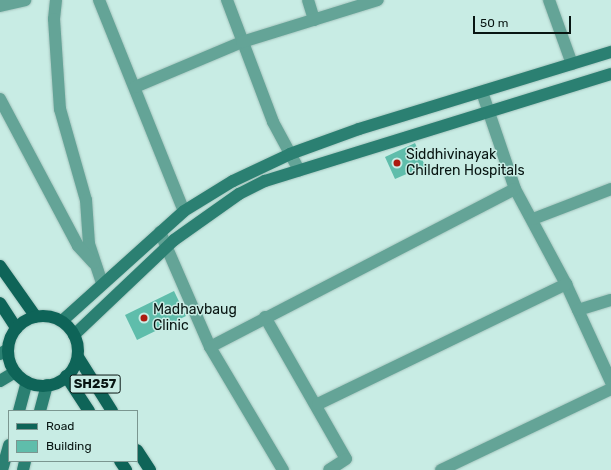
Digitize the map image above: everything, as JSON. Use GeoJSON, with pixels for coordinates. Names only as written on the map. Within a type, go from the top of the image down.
{"type":"FeatureCollection","features":[{"type":"Feature","properties":{"kind":"main road"},"geometry":{"type":"LineString","coordinates":[[0,266],[36,317]]}},
{"type":"Feature","properties":{"kind":"main road"},"geometry":{"type":"LineString","coordinates":[[0,303],[16,328]]}},
{"type":"Feature","properties":{"kind":"main road"},"geometry":{"type":"LineString","coordinates":[[36,317],[62,321],[74,336],[78,356],[66,376],[47,385],[26,382],[15,372],[4,352],[16,328],[36,317]]}},
{"type":"Feature","properties":{"kind":"main road","name":"SH257"},"geometry":{"type":"LineString","coordinates":[[78,356],[111,410]]}},
{"type":"Feature","properties":{"kind":"main road","name":"SH257"},"geometry":{"type":"LineString","coordinates":[[66,376],[88,410]]}},
{"type":"Feature","properties":{"kind":"main road"},"geometry":{"type":"LineString","coordinates":[[138,452],[150,470]]}},
{"type":"Feature","properties":{"kind":"street"},"geometry":{"type":"LineString","coordinates":[[0,6],[25,0]]}},
{"type":"Feature","properties":{"kind":"street"},"geometry":{"type":"LineString","coordinates":[[56,0],[54,19],[60,109],[86,200],[89,244],[102,283]]}},
{"type":"Feature","properties":{"kind":"street"},"geometry":{"type":"LineString","coordinates":[[99,0],[136,87],[184,212]]}},
{"type":"Feature","properties":{"kind":"street"},"geometry":{"type":"LineString","coordinates":[[227,0],[273,122],[299,170]]}},
{"type":"Feature","properties":{"kind":"street"},"geometry":{"type":"LineString","coordinates":[[308,0],[314,20]]}},
{"type":"Feature","properties":{"kind":"street"},"geometry":{"type":"LineString","coordinates":[[136,87],[242,42],[378,0]]}},
{"type":"Feature","properties":{"kind":"street"},"geometry":{"type":"LineString","coordinates":[[549,0],[572,64]]}},
{"type":"Feature","properties":{"kind":"street"},"geometry":{"type":"LineString","coordinates":[[62,321],[102,283],[184,212],[233,181],[290,154],[611,52]]}},
{"type":"Feature","properties":{"kind":"street"},"geometry":{"type":"LineString","coordinates":[[74,336],[166,248],[239,194],[299,170],[611,74]]}},
{"type":"Feature","properties":{"kind":"street"},"geometry":{"type":"LineString","coordinates":[[482,92],[515,189],[533,219],[566,284],[611,382]]}},
{"type":"Feature","properties":{"kind":"street"},"geometry":{"type":"LineString","coordinates":[[0,99],[78,246],[97,267]]}},
{"type":"Feature","properties":{"kind":"street"},"geometry":{"type":"LineString","coordinates":[[210,347],[265,317],[515,189]]}},
{"type":"Feature","properties":{"kind":"street"},"geometry":{"type":"LineString","coordinates":[[533,219],[611,189]]}},
{"type":"Feature","properties":{"kind":"street"},"geometry":{"type":"LineString","coordinates":[[160,232],[210,347],[283,470]]}},
{"type":"Feature","properties":{"kind":"street"},"geometry":{"type":"LineString","coordinates":[[318,404],[566,284]]}},
{"type":"Feature","properties":{"kind":"street"},"geometry":{"type":"LineString","coordinates":[[578,310],[611,300]]}},
{"type":"Feature","properties":{"kind":"street"},"geometry":{"type":"LineString","coordinates":[[265,317],[318,404],[346,459],[329,470]]}},
{"type":"Feature","properties":{"kind":"street"},"geometry":{"type":"LineString","coordinates":[[0,381],[15,372]]}},
{"type":"Feature","properties":{"kind":"street"},"geometry":{"type":"LineString","coordinates":[[19,410],[26,382]]}},
{"type":"Feature","properties":{"kind":"street"},"geometry":{"type":"LineString","coordinates":[[40,410],[47,385]]}},
{"type":"Feature","properties":{"kind":"street"},"geometry":{"type":"LineString","coordinates":[[441,470],[611,389]]}},
{"type":"Feature","properties":{"kind":"street"},"geometry":{"type":"LineString","coordinates":[[2,470],[8,449]]}},
{"type":"Feature","properties":{"kind":"building"},"geometry":{"type":"Polygon","coordinates":[[[415,143],[425,166],[395,179],[385,157],[415,143]]]}},
{"type":"Feature","properties":{"kind":"building"},"geometry":{"type":"Polygon","coordinates":[[[174,291],[186,316],[137,340],[125,315],[174,291]]]}},
{"type":"Feature","properties":{"kind":"place","name":"Siddhivinayak Children Hospitals"},"geometry":{"type":"Point","coordinates":[397,163]}},
{"type":"Feature","properties":{"kind":"place","name":"Madhavbaug Clinic"},"geometry":{"type":"Point","coordinates":[144,318]}}]}
